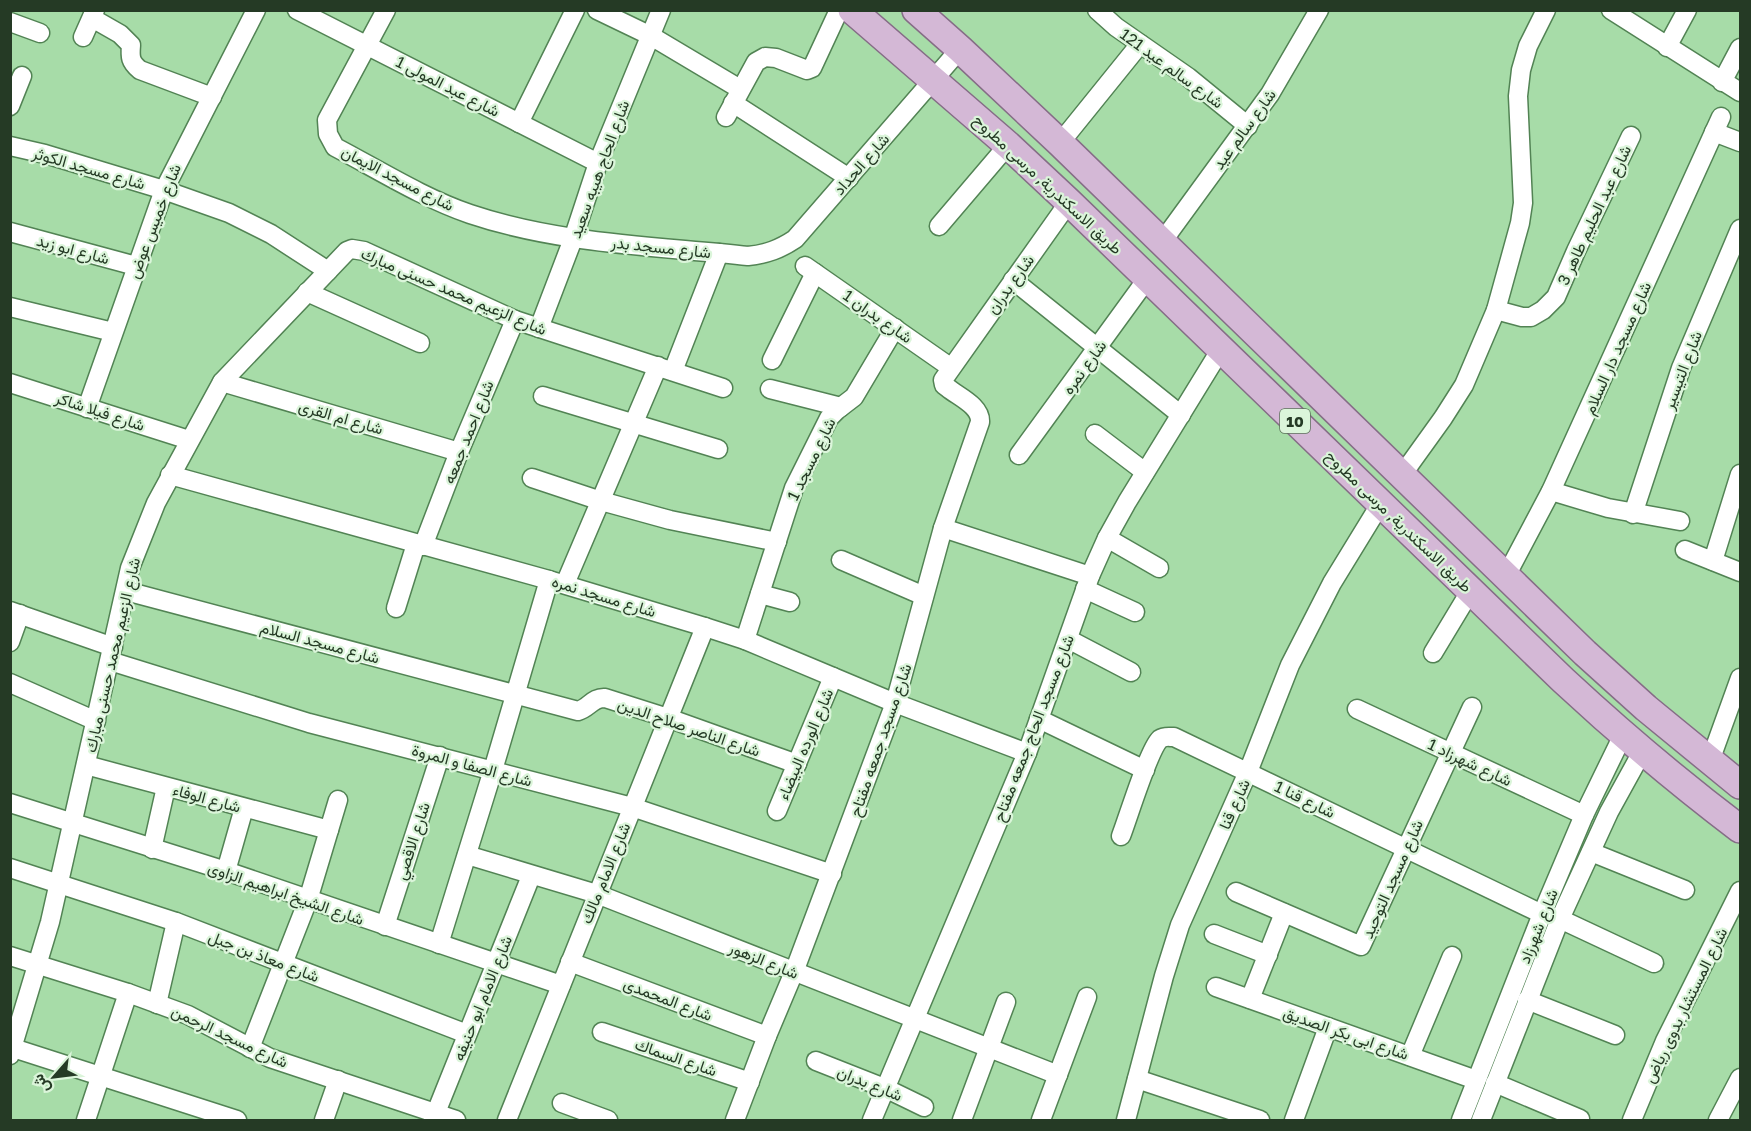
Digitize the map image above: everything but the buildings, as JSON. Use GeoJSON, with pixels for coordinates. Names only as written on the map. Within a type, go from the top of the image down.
{"type":"FeatureCollection","features":[{"type":"Feature","properties":{"kind":"main road","name":"طريق الاسكندرية, مرسى مطروح"},"geometry":{"type":"LineString","coordinates":[[852,10],[1008,145],[1069,202],[1633,744],[1740,829]]}},
{"type":"Feature","properties":{"kind":"main road","name":"10"},"geometry":{"type":"LineString","coordinates":[[916,10],[1060,143],[1585,653],[1646,708],[1740,785]]}},
{"type":"Feature","properties":{"kind":"street","name":"شارع خميس عوض"},"geometry":{"type":"LineString","coordinates":[[87,408],[164,190],[256,10]]}},
{"type":"Feature","properties":{"kind":"street","name":"شارع عبد المولى 1"},"geometry":{"type":"LineString","coordinates":[[297,10],[598,163]]}},
{"type":"Feature","properties":{"kind":"street","name":"شارع مسجد الايمان"},"geometry":{"type":"LineString","coordinates":[[386,10],[327,120],[328,134],[335,147],[440,202],[471,214],[573,239]]}},
{"type":"Feature","properties":{"kind":"street"},"geometry":{"type":"LineString","coordinates":[[519,123],[575,10]]}},
{"type":"Feature","properties":{"kind":"street"},"geometry":{"type":"LineString","coordinates":[[597,10],[651,36],[733,103],[849,178]]}},
{"type":"Feature","properties":{"kind":"street","name":"شارع الحاج هيبه سعيد"},"geometry":{"type":"LineString","coordinates":[[539,328],[573,239],[598,163],[661,10]]}},
{"type":"Feature","properties":{"kind":"street"},"geometry":{"type":"LineString","coordinates":[[733,103],[756,62],[765,57],[776,58],[807,70],[812,68],[839,10]]}},
{"type":"Feature","properties":{"kind":"street","name":"شارع سالم عيد 121"},"geometry":{"type":"LineString","coordinates":[[1096,10],[1188,77],[1248,126]]}},
{"type":"Feature","properties":{"kind":"street","name":"شارع سالم عيد"},"geometry":{"type":"LineString","coordinates":[[1162,242],[1270,94],[1319,10]]}},
{"type":"Feature","properties":{"kind":"street"},"geometry":{"type":"LineString","coordinates":[[1402,475],[1464,385],[1496,310],[1520,223],[1523,203],[1518,96],[1521,70],[1528,46],[1546,10]]}},
{"type":"Feature","properties":{"kind":"street"},"geometry":{"type":"LineString","coordinates":[[1611,10],[1740,92]]}},
{"type":"Feature","properties":{"kind":"street"},"geometry":{"type":"LineString","coordinates":[[1667,47],[1687,10]]}},
{"type":"Feature","properties":{"kind":"street"},"geometry":{"type":"LineString","coordinates":[[83,37],[93,14],[127,39],[131,45],[130,57],[133,64],[140,70],[212,97]]}},
{"type":"Feature","properties":{"kind":"street"},"geometry":{"type":"LineString","coordinates":[[10,22],[40,33]]}},
{"type":"Feature","properties":{"kind":"street"},"geometry":{"type":"LineString","coordinates":[[1060,143],[1140,44]]}},
{"type":"Feature","properties":{"kind":"street"},"geometry":{"type":"LineString","coordinates":[[1722,82],[1740,48]]}},
{"type":"Feature","properties":{"kind":"street","name":"شارع الحداد"},"geometry":{"type":"LineString","coordinates":[[748,256],[765,254],[782,248],[795,239],[960,49]]}},
{"type":"Feature","properties":{"kind":"street"},"geometry":{"type":"LineString","coordinates":[[10,106],[22,76]]}},
{"type":"Feature","properties":{"kind":"street","name":"شارع مسجد دار السلام"},"geometry":{"type":"LineString","coordinates":[[1506,576],[1551,491],[1718,124],[1740,142]]}},
{"type":"Feature","properties":{"kind":"street","name":"شارع عبد الحليم طاهر 3"},"geometry":{"type":"LineString","coordinates":[[1496,310],[1522,317],[1531,316],[1543,310],[1556,297],[1631,136]]}},
{"type":"Feature","properties":{"kind":"street"},"geometry":{"type":"LineString","coordinates":[[939,226],[1008,145]]}},
{"type":"Feature","properties":{"kind":"street","name":"شارع مسجد الكوثر"},"geometry":{"type":"LineString","coordinates":[[10,146],[45,154],[164,190],[229,213],[249,222],[328,271]]}},
{"type":"Feature","properties":{"kind":"street","name":"شارع بدران"},"geometry":{"type":"LineString","coordinates":[[950,367],[1069,202]]}},
{"type":"Feature","properties":{"kind":"street","name":"شارع التيسير"},"geometry":{"type":"LineString","coordinates":[[1633,514],[1681,368],[1740,229]]}},
{"type":"Feature","properties":{"kind":"street","name":"شارع ابو زيد"},"geometry":{"type":"LineString","coordinates":[[10,232],[136,266]]}},
{"type":"Feature","properties":{"kind":"street","name":"شارع مسجد بدر"},"geometry":{"type":"LineString","coordinates":[[573,239],[748,256]]}},
{"type":"Feature","properties":{"kind":"street","name":"شارع الزعيم محمد حسنى مبارك"},"geometry":{"type":"LineString","coordinates":[[11,1050],[38,965],[58,884],[130,568],[156,502],[222,382],[347,251],[358,249],[515,320],[723,388]]}},
{"type":"Feature","properties":{"kind":"street"},"geometry":{"type":"LineString","coordinates":[[439,944],[516,693],[557,582],[601,501],[635,424],[666,369],[719,253]]}},
{"type":"Feature","properties":{"kind":"street","name":"شارع بدران 1"},"geometry":{"type":"LineString","coordinates":[[772,360],[810,269],[950,367]]}},
{"type":"Feature","properties":{"kind":"street","name":"شارع نمره"},"geometry":{"type":"LineString","coordinates":[[1019,455],[1148,279]]}},
{"type":"Feature","properties":{"kind":"street"},"geometry":{"type":"LineString","coordinates":[[1013,280],[1181,415]]}},
{"type":"Feature","properties":{"kind":"street"},"geometry":{"type":"LineString","coordinates":[[307,292],[420,343]]}},
{"type":"Feature","properties":{"kind":"street"},"geometry":{"type":"LineString","coordinates":[[10,307],[113,332]]}},
{"type":"Feature","properties":{"kind":"street","name":"شارع احمد جمعه"},"geometry":{"type":"LineString","coordinates":[[420,545],[515,320]]}},
{"type":"Feature","properties":{"kind":"street","name":"شارع مسجد 1"},"geometry":{"type":"LineString","coordinates":[[745,640],[794,488],[830,418],[854,397],[895,328]]}},
{"type":"Feature","properties":{"kind":"street","name":"شارع مسجد الحاج جمعه مفتاح"},"geometry":{"type":"LineString","coordinates":[[872,1120],[1027,753],[1087,583],[1107,538],[1221,349]]}},
{"type":"Feature","properties":{"kind":"street","name":"شارع مسجد جمعه مفتاح"},"geometry":{"type":"LineString","coordinates":[[735,1120],[832,874],[895,703],[943,528],[980,416],[977,410],[944,385],[943,380],[950,367]]}},
{"type":"Feature","properties":{"kind":"street","name":"شارع ام القرى"},"geometry":{"type":"LineString","coordinates":[[222,382],[459,452]]}},
{"type":"Feature","properties":{"kind":"street","name":"شارع فيلا شاكر"},"geometry":{"type":"LineString","coordinates":[[10,383],[189,440]]}},
{"type":"Feature","properties":{"kind":"street"},"geometry":{"type":"LineString","coordinates":[[770,389],[841,407]]}},
{"type":"Feature","properties":{"kind":"street"},"geometry":{"type":"LineString","coordinates":[[543,396],[718,449]]}},
{"type":"Feature","properties":{"kind":"street"},"geometry":{"type":"LineString","coordinates":[[1095,434],[1145,472]]}},
{"type":"Feature","properties":{"kind":"street"},"geometry":{"type":"LineString","coordinates":[[1713,561],[1740,474]]}},
{"type":"Feature","properties":{"kind":"street","name":"شارع مسجد نمره"},"geometry":{"type":"LineString","coordinates":[[170,475],[557,582],[705,627],[745,640],[895,703],[1027,753]]}},
{"type":"Feature","properties":{"kind":"street"},"geometry":{"type":"LineString","coordinates":[[531,478],[670,520],[777,542]]}},
{"type":"Feature","properties":{"kind":"street"},"geometry":{"type":"LineString","coordinates":[[1551,491],[1633,514],[1680,521]]}},
{"type":"Feature","properties":{"kind":"street","name":"شارع قنا"},"geometry":{"type":"LineString","coordinates":[[1126,1120],[1164,976],[1180,926],[1248,772],[1290,665],[1310,624],[1381,503]]}},
{"type":"Feature","properties":{"kind":"street"},"geometry":{"type":"LineString","coordinates":[[943,528],[1087,583],[1135,612]]}},
{"type":"Feature","properties":{"kind":"street"},"geometry":{"type":"LineString","coordinates":[[1107,538],[1159,568]]}},
{"type":"Feature","properties":{"kind":"street"},"geometry":{"type":"LineString","coordinates":[[396,608],[420,545]]}},
{"type":"Feature","properties":{"kind":"street"},"geometry":{"type":"LineString","coordinates":[[1685,550],[1740,572]]}},
{"type":"Feature","properties":{"kind":"street"},"geometry":{"type":"LineString","coordinates":[[841,560],[924,596]]}},
{"type":"Feature","properties":{"kind":"street"},"geometry":{"type":"LineString","coordinates":[[1433,653],[1471,590]]}},
{"type":"Feature","properties":{"kind":"street","name":"شارع مسجد السلام"},"geometry":{"type":"LineString","coordinates":[[126,591],[516,693]]}},
{"type":"Feature","properties":{"kind":"street"},"geometry":{"type":"LineString","coordinates":[[760,594],[790,602]]}},
{"type":"Feature","properties":{"kind":"street"},"geometry":{"type":"LineString","coordinates":[[10,642],[15,612]]}},
{"type":"Feature","properties":{"kind":"street","name":"شارع الصفا و المروة"},"geometry":{"type":"LineString","coordinates":[[15,612],[111,654],[309,723],[632,807],[832,874]]}},
{"type":"Feature","properties":{"kind":"street","name":"شارع الامام مالك"},"geometry":{"type":"LineString","coordinates":[[507,1120],[705,627]]}},
{"type":"Feature","properties":{"kind":"street"},"geometry":{"type":"LineString","coordinates":[[1068,639],[1131,672]]}},
{"type":"Feature","properties":{"kind":"street","name":"شارع الورده البيضاء"},"geometry":{"type":"LineString","coordinates":[[777,811],[833,677]]}},
{"type":"Feature","properties":{"kind":"street"},"geometry":{"type":"LineString","coordinates":[[1710,761],[1740,678]]}},
{"type":"Feature","properties":{"kind":"street"},"geometry":{"type":"LineString","coordinates":[[10,683],[96,721]]}},
{"type":"Feature","properties":{"kind":"street","name":"شارع الناصر صلاح الدين"},"geometry":{"type":"LineString","coordinates":[[516,693],[578,711],[585,709],[594,700],[605,698],[797,764]]}},
{"type":"Feature","properties":{"kind":"street","name":"شارع مسجد التوحيد"},"geometry":{"type":"LineString","coordinates":[[1236,892],[1361,946],[1472,707]]}},
{"type":"Feature","properties":{"kind":"street","name":"شارع شهرزاد 1"},"geometry":{"type":"LineString","coordinates":[[1357,708],[1584,815]]}},
{"type":"Feature","properties":{"kind":"street"},"geometry":{"type":"LineString","coordinates":[[1039,719],[1145,770]]}},
{"type":"Feature","properties":{"kind":"street","name":"شارع قنا 1"},"geometry":{"type":"LineString","coordinates":[[1121,836],[1158,741],[1164,737],[1174,737],[1542,914]]}},
{"type":"Feature","properties":{"kind":"street","name":"شارع شهرزاد"},"geometry":{"type":"LineString","coordinates":[[1461,1120],[1542,914],[1584,815],[1633,744]]}},
{"type":"Feature","properties":{"kind":"street","name":"شارع شهرزاد"},"geometry":{"type":"LineString","coordinates":[[1480,1120],[1560,919],[1609,812],[1633,744]]}},
{"type":"Feature","properties":{"kind":"street","name":"شارع الاقصي"},"geometry":{"type":"LineString","coordinates":[[385,926],[440,756]]}},
{"type":"Feature","properties":{"kind":"street","name":"شارع الوفاء"},"geometry":{"type":"LineString","coordinates":[[86,765],[329,830]]}},
{"type":"Feature","properties":{"kind":"street"},"geometry":{"type":"LineString","coordinates":[[152,849],[166,787]]}},
{"type":"Feature","properties":{"kind":"street"},"geometry":{"type":"LineString","coordinates":[[250,1048],[308,900],[338,800]]}},
{"type":"Feature","properties":{"kind":"street","name":"شارع الشيخ ابراهيم الزاوى"},"geometry":{"type":"LineString","coordinates":[[10,803],[226,871],[561,985]]}},
{"type":"Feature","properties":{"kind":"street"},"geometry":{"type":"LineString","coordinates":[[226,871],[244,808]]}},
{"type":"Feature","properties":{"kind":"street"},"geometry":{"type":"LineString","coordinates":[[1591,852],[1685,890]]}},
{"type":"Feature","properties":{"kind":"street","name":"شارع الزهور"},"geometry":{"type":"LineString","coordinates":[[467,855],[597,894],[1058,1075]]}},
{"type":"Feature","properties":{"kind":"street","name":"شارع معاذ بن جبل"},"geometry":{"type":"LineString","coordinates":[[10,868],[176,922],[467,1034]]}},
{"type":"Feature","properties":{"kind":"street","name":"شارع الامام ابو حنيفه"},"geometry":{"type":"LineString","coordinates":[[434,1117],[531,876]]}},
{"type":"Feature","properties":{"kind":"street","name":"شارع المستشار بدوى رياض"},"geometry":{"type":"LineString","coordinates":[[1632,1120],[1665,1041],[1740,891]]}},
{"type":"Feature","properties":{"kind":"street"},"geometry":{"type":"LineString","coordinates":[[1250,999],[1284,913]]}},
{"type":"Feature","properties":{"kind":"street"},"geometry":{"type":"LineString","coordinates":[[1560,919],[1654,963]]}},
{"type":"Feature","properties":{"kind":"street"},"geometry":{"type":"LineString","coordinates":[[157,1004],[176,922]]}},
{"type":"Feature","properties":{"kind":"street"},"geometry":{"type":"LineString","coordinates":[[1214,934],[1268,955]]}},
{"type":"Feature","properties":{"kind":"street","name":"شارع مسجد الرحمن"},"geometry":{"type":"LineString","coordinates":[[10,956],[128,993],[188,1015],[270,1058],[338,1080],[434,1117],[456,1120]]}},
{"type":"Feature","properties":{"kind":"street"},"geometry":{"type":"LineString","coordinates":[[1410,1056],[1452,956]]}},
{"type":"Feature","properties":{"kind":"street","name":"شارع المحمدى"},"geometry":{"type":"LineString","coordinates":[[570,962],[767,1036]]}},
{"type":"Feature","properties":{"kind":"street","name":"شارع ابى بكر الصديق"},"geometry":{"type":"LineString","coordinates":[[1216,987],[1476,1080]]}},
{"type":"Feature","properties":{"kind":"street"},"geometry":{"type":"LineString","coordinates":[[86,1120],[128,993]]}},
{"type":"Feature","properties":{"kind":"street"},"geometry":{"type":"LineString","coordinates":[[1041,1120],[1087,997]]}},
{"type":"Feature","properties":{"kind":"street"},"geometry":{"type":"LineString","coordinates":[[1527,1000],[1615,1035]]}},
{"type":"Feature","properties":{"kind":"street"},"geometry":{"type":"LineString","coordinates":[[962,1120],[1006,1002]]}},
{"type":"Feature","properties":{"kind":"street"},"geometry":{"type":"LineString","coordinates":[[1294,1120],[1328,1027]]}},
{"type":"Feature","properties":{"kind":"street","name":"شارع السماك"},"geometry":{"type":"LineString","coordinates":[[602,1032],[750,1082]]}},
{"type":"Feature","properties":{"kind":"street"},"geometry":{"type":"LineString","coordinates":[[11,1050],[237,1120]]}},
{"type":"Feature","properties":{"kind":"street","name":"شارع بدران"},"geometry":{"type":"LineString","coordinates":[[816,1061],[887,1089],[924,1107]]}},
{"type":"Feature","properties":{"kind":"street"},"geometry":{"type":"LineString","coordinates":[[1718,1120],[1740,1078]]}},
{"type":"Feature","properties":{"kind":"street"},"geometry":{"type":"LineString","coordinates":[[1137,1079],[1260,1120]]}},
{"type":"Feature","properties":{"kind":"street"},"geometry":{"type":"LineString","coordinates":[[324,1120],[338,1080]]}},
{"type":"Feature","properties":{"kind":"street"},"geometry":{"type":"LineString","coordinates":[[1495,1083],[1580,1119]]}},
{"type":"Feature","properties":{"kind":"street"},"geometry":{"type":"LineString","coordinates":[[561,1103],[599,1119]]}}]}
